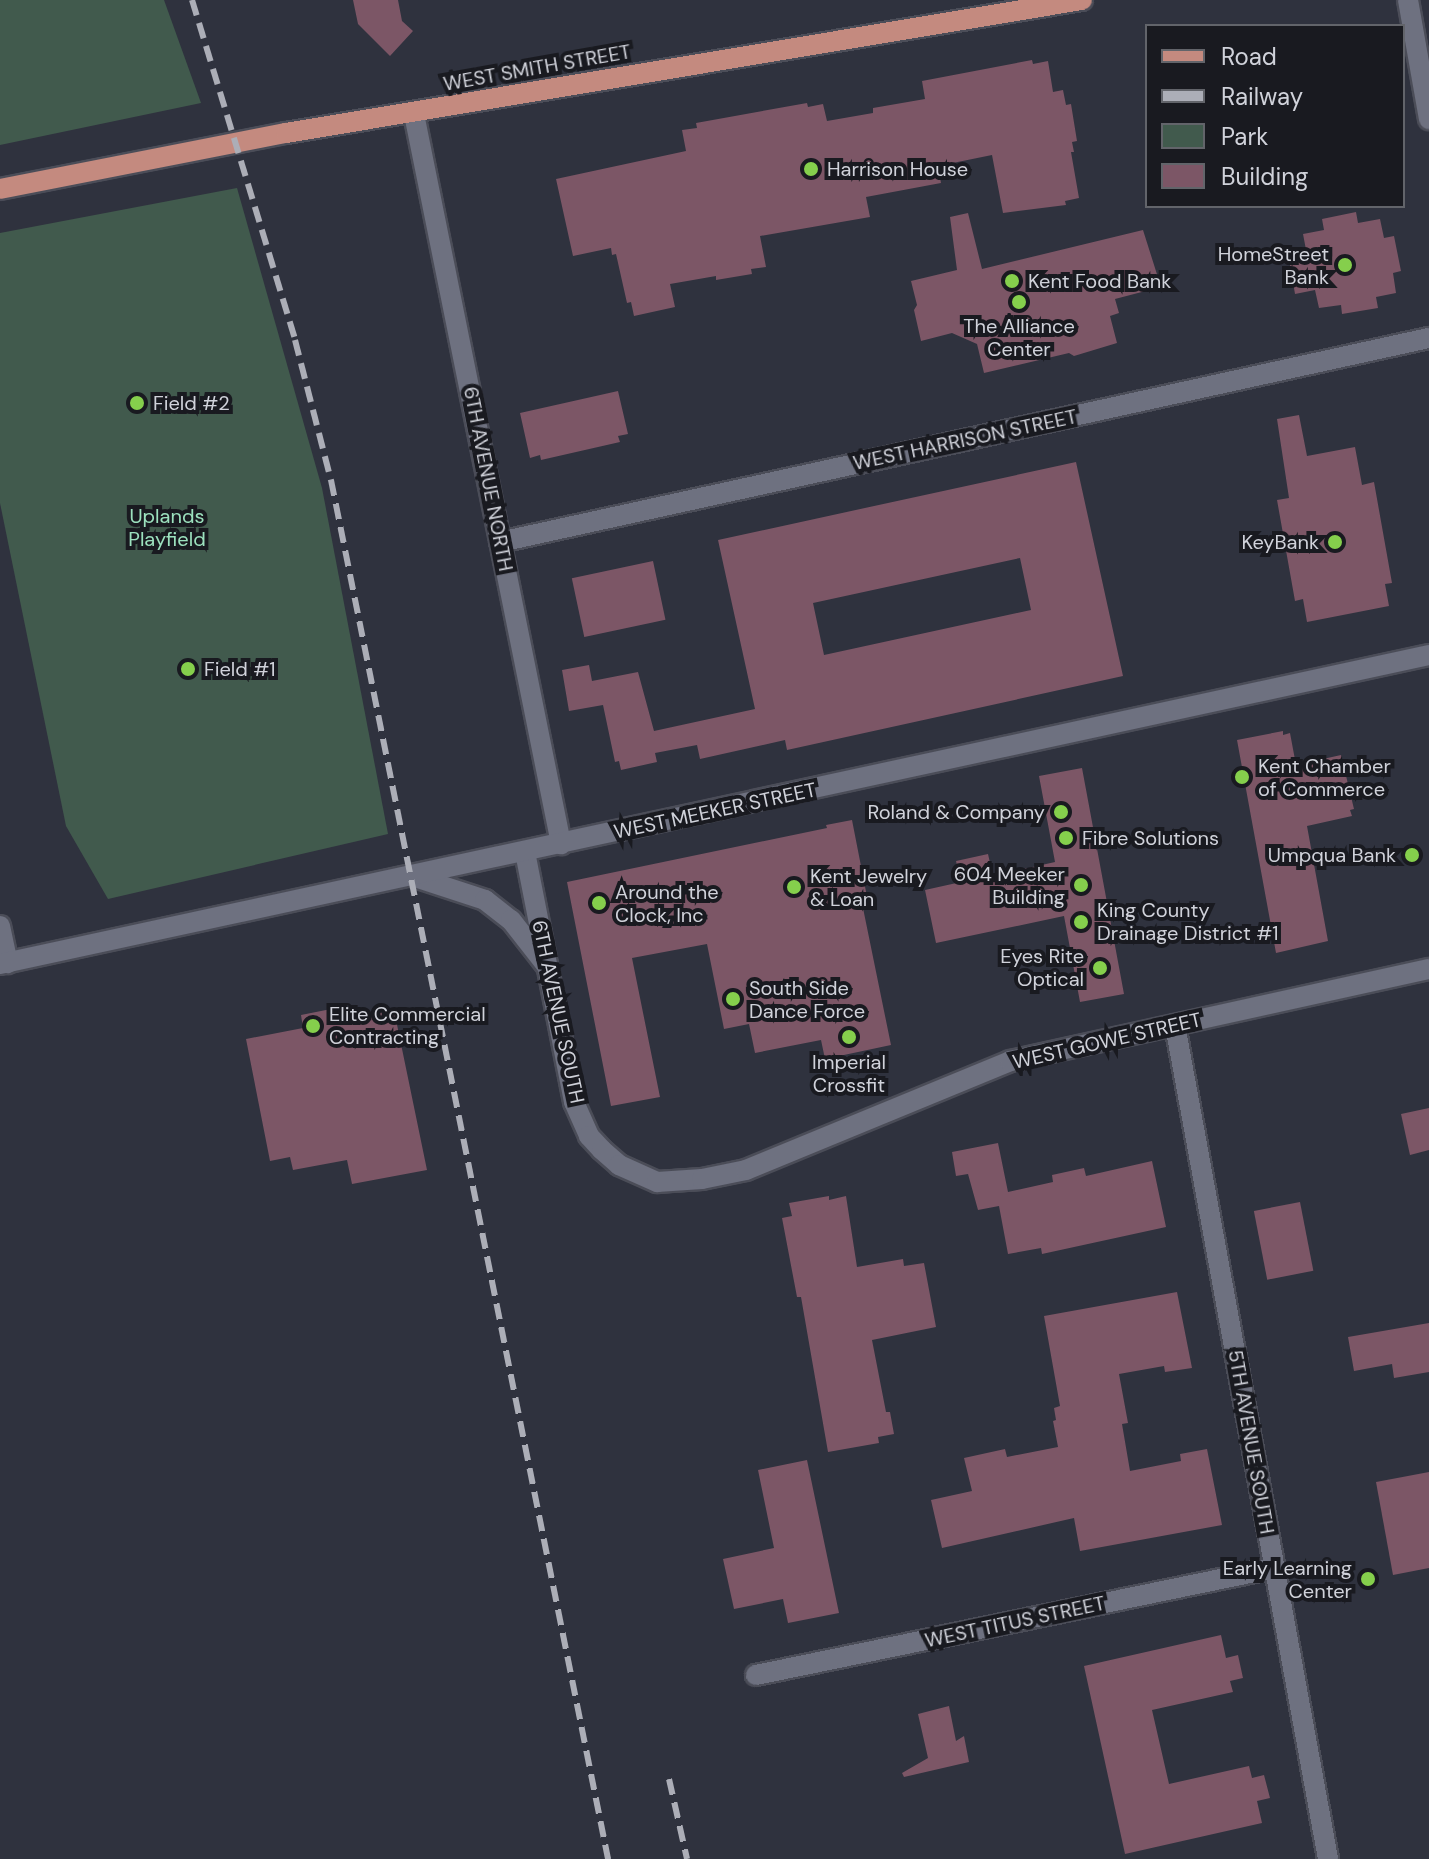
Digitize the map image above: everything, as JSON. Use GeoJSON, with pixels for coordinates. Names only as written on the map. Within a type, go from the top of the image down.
{"type":"FeatureCollection","features":[{"type":"Feature","properties":{"kind":"main road","name":"WEST SMITH STREET"},"geometry":{"type":"LineString","coordinates":[[0,189],[261,137],[414,114],[1082,0]]}},
{"type":"Feature","properties":{"kind":"street"},"geometry":{"type":"LineString","coordinates":[[1408,0],[1429,119]]}},
{"type":"Feature","properties":{"kind":"street","name":"6TH AVENUE NORTH"},"geometry":{"type":"LineString","coordinates":[[414,114],[561,844]]}},
{"type":"Feature","properties":{"kind":"street","name":"WEST HARRISON STREET"},"geometry":{"type":"LineString","coordinates":[[500,542],[1429,338]]}},
{"type":"Feature","properties":{"kind":"street","name":"WEST MEEKER STREET"},"geometry":{"type":"LineString","coordinates":[[4,964],[1429,655]]}},
{"type":"Feature","properties":{"kind":"street","name":"6TH AVENUE SOUTH"},"geometry":{"type":"LineString","coordinates":[[525,852],[574,1102],[589,1136],[619,1165],[657,1182]]}},
{"type":"Feature","properties":{"kind":"street"},"geometry":{"type":"LineString","coordinates":[[411,876],[485,900],[511,920],[548,968]]}},
{"type":"Feature","properties":{"kind":"street"},"geometry":{"type":"LineString","coordinates":[[0,926],[4,964]]}},
{"type":"Feature","properties":{"kind":"street","name":"WEST GOWE STREET"},"geometry":{"type":"LineString","coordinates":[[657,1182],[702,1179],[746,1170],[1010,1061],[1429,969]]}},
{"type":"Feature","properties":{"kind":"street","name":"5TH AVENUE SOUTH"},"geometry":{"type":"LineString","coordinates":[[1175,1025],[1328,1859]]}},
{"type":"Feature","properties":{"kind":"street","name":"WEST TITUS STREET"},"geometry":{"type":"LineString","coordinates":[[756,1675],[1274,1568]]}},
{"type":"Feature","properties":{"kind":"green space"},"geometry":{"type":"Polygon","coordinates":[[[0,0],[164,0],[201,103],[0,145],[0,0]]]}},
{"type":"Feature","properties":{"kind":"green space","name":"Uplands Playfield"},"geometry":{"type":"Polygon","coordinates":[[[237,188],[322,488],[388,834],[108,899],[66,826],[0,503],[0,233],[237,188]]]}},
{"type":"Feature","properties":{"kind":"building"},"geometry":{"type":"Polygon","coordinates":[[[353,0],[398,0],[402,21],[413,31],[390,56],[358,24],[353,0]]]}},
{"type":"Feature","properties":{"kind":"building","name":"Harrison House"},"geometry":{"type":"Polygon","coordinates":[[[1032,60],[1033,64],[1048,61],[1053,92],[1063,90],[1066,105],[1071,104],[1077,141],[1072,142],[1074,152],[1071,152],[1079,198],[1065,201],[1066,205],[1003,213],[992,155],[938,166],[941,183],[866,197],[870,217],[760,236],[766,267],[751,269],[752,274],[670,284],[675,307],[634,316],[631,302],[627,303],[616,254],[612,255],[611,248],[573,256],[556,179],[686,151],[682,130],[697,128],[696,123],[807,103],[808,107],[823,104],[827,121],[873,113],[873,108],[925,99],[922,81],[1032,60]]]}},
{"type":"Feature","properties":{"kind":"building","name":"HomeStreet Bank"},"geometry":{"type":"Polygon","coordinates":[[[1356,212],[1358,223],[1380,219],[1384,238],[1394,236],[1401,271],[1393,273],[1396,293],[1376,297],[1378,308],[1342,314],[1341,305],[1319,308],[1315,290],[1295,294],[1289,259],[1307,255],[1303,234],[1324,230],[1322,219],[1356,212]]]}},
{"type":"Feature","properties":{"kind":"building","name":"The Alliance Center"},"geometry":{"type":"Polygon","coordinates":[[[968,213],[982,269],[1143,230],[1161,287],[1115,299],[1119,313],[1110,316],[1117,343],[1074,356],[1069,353],[984,373],[977,344],[952,333],[921,341],[911,281],[957,270],[950,217],[968,213]]]}},
{"type":"Feature","properties":{"kind":"building"},"geometry":{"type":"Polygon","coordinates":[[[618,391],[628,434],[618,436],[620,442],[541,460],[540,455],[530,458],[520,413],[618,391]]]}},
{"type":"Feature","properties":{"kind":"building","name":"KeyBank"},"geometry":{"type":"Polygon","coordinates":[[[1299,415],[1307,456],[1355,447],[1362,485],[1374,482],[1392,583],[1385,584],[1389,606],[1307,622],[1303,599],[1295,601],[1277,500],[1289,498],[1277,419],[1299,415]]]}},
{"type":"Feature","properties":{"kind":"building"},"geometry":{"type":"Polygon","coordinates":[[[1076,462],[1123,676],[787,750],[785,740],[700,759],[697,745],[655,753],[657,762],[621,770],[619,761],[615,762],[603,705],[569,711],[562,670],[589,665],[592,681],[638,672],[654,731],[755,709],[718,540],[1076,462]],[[1020,558],[813,603],[824,655],[1031,610],[1020,558]]]}},
{"type":"Feature","properties":{"kind":"building"},"geometry":{"type":"Polygon","coordinates":[[[653,561],[665,620],[584,637],[572,578],[653,561]]]}},
{"type":"Feature","properties":{"kind":"building"},"geometry":{"type":"Polygon","coordinates":[[[1283,731],[1283,735],[1290,733],[1296,765],[1341,755],[1354,809],[1350,810],[1352,816],[1307,826],[1328,941],[1276,953],[1237,740],[1283,731]]]}},
{"type":"Feature","properties":{"kind":"building"},"geometry":{"type":"Polygon","coordinates":[[[1082,768],[1124,994],[1080,1002],[1064,916],[936,943],[925,890],[961,882],[956,861],[988,854],[993,876],[1055,862],[1039,776],[1082,768]]]}},
{"type":"Feature","properties":{"kind":"building"},"geometry":{"type":"Polygon","coordinates":[[[852,820],[869,907],[863,908],[891,1045],[825,1059],[821,1040],[755,1053],[749,1024],[724,1029],[707,944],[632,958],[660,1097],[611,1106],[567,882],[827,828],[826,825],[852,820]]]}},
{"type":"Feature","properties":{"kind":"building"},"geometry":{"type":"Polygon","coordinates":[[[336,1008],[338,1021],[394,1010],[427,1170],[352,1184],[347,1160],[293,1170],[290,1157],[270,1161],[246,1039],[303,1028],[301,1015],[336,1008]]]}},
{"type":"Feature","properties":{"kind":"building"},"geometry":{"type":"Polygon","coordinates":[[[1429,1108],[1429,1150],[1410,1155],[1401,1114],[1429,1108]]]}},
{"type":"Feature","properties":{"kind":"building"},"geometry":{"type":"Polygon","coordinates":[[[998,1143],[1008,1192],[1053,1182],[1052,1175],[1084,1168],[1086,1176],[1152,1161],[1166,1227],[1042,1254],[1041,1248],[1008,1254],[999,1206],[978,1210],[968,1174],[956,1176],[952,1152],[998,1143]]]}},
{"type":"Feature","properties":{"kind":"building"},"geometry":{"type":"Polygon","coordinates":[[[829,1196],[829,1200],[846,1196],[857,1267],[903,1259],[904,1266],[924,1263],[936,1327],[872,1340],[886,1412],[890,1412],[894,1434],[878,1437],[879,1443],[828,1452],[801,1297],[797,1297],[782,1218],[792,1216],[789,1203],[829,1196]]]}},
{"type":"Feature","properties":{"kind":"building"},"geometry":{"type":"Polygon","coordinates":[[[1300,1202],[1313,1271],[1267,1280],[1254,1211],[1300,1202]]]}},
{"type":"Feature","properties":{"kind":"building"},"geometry":{"type":"Polygon","coordinates":[[[1177,1292],[1192,1368],[1165,1372],[1164,1366],[1119,1374],[1128,1423],[1122,1424],[1130,1471],[1181,1461],[1180,1454],[1207,1449],[1222,1525],[1080,1551],[1074,1518],[942,1548],[931,1500],[972,1491],[964,1458],[1005,1449],[1007,1457],[1058,1447],[1053,1421],[1056,1420],[1054,1408],[1060,1406],[1044,1316],[1177,1292]]]}},
{"type":"Feature","properties":{"kind":"building"},"geometry":{"type":"Polygon","coordinates":[[[1429,1323],[1429,1372],[1394,1378],[1392,1364],[1354,1371],[1348,1337],[1429,1323]]]}},
{"type":"Feature","properties":{"kind":"building"},"geometry":{"type":"Polygon","coordinates":[[[807,1460],[839,1613],[788,1623],[783,1599],[734,1609],[723,1559],[774,1548],[758,1470],[807,1460]]]}},
{"type":"Feature","properties":{"kind":"building"},"geometry":{"type":"Polygon","coordinates":[[[1429,1472],[1429,1568],[1393,1575],[1376,1482],[1429,1472]]]}},
{"type":"Feature","properties":{"kind":"building"},"geometry":{"type":"Polygon","coordinates":[[[1221,1635],[1226,1658],[1238,1655],[1243,1678],[1230,1681],[1233,1692],[1152,1710],[1169,1784],[1249,1766],[1252,1778],[1264,1775],[1270,1798],[1257,1801],[1262,1823],[1125,1854],[1084,1666],[1221,1635]]]}},
{"type":"Feature","properties":{"kind":"building"},"geometry":{"type":"Polygon","coordinates":[[[949,1706],[956,1741],[964,1736],[969,1762],[904,1777],[902,1773],[928,1758],[918,1714],[949,1706]]]}},
{"type":"Feature","properties":{"kind":"railway"},"geometry":{"type":"LineString","coordinates":[[192,0],[295,340],[331,480],[608,1859]]}},
{"type":"Feature","properties":{"kind":"railway"},"geometry":{"type":"LineString","coordinates":[[669,1779],[687,1859]]}},
{"type":"Feature","properties":{"kind":"place","name":"Harrison House"},"geometry":{"type":"Point","coordinates":[811,169]}},
{"type":"Feature","properties":{"kind":"place","name":"HomeStreet Bank"},"geometry":{"type":"Point","coordinates":[1345,265]}},
{"type":"Feature","properties":{"kind":"place","name":"Kent Food Bank"},"geometry":{"type":"Point","coordinates":[1012,281]}},
{"type":"Feature","properties":{"kind":"place","name":"The Alliance Center"},"geometry":{"type":"Point","coordinates":[1019,302]}},
{"type":"Feature","properties":{"kind":"place","name":"Field #2"},"geometry":{"type":"Point","coordinates":[137,403]}},
{"type":"Feature","properties":{"kind":"place","name":"KeyBank"},"geometry":{"type":"Point","coordinates":[1335,542]}},
{"type":"Feature","properties":{"kind":"place","name":"Field #1"},"geometry":{"type":"Point","coordinates":[188,669]}},
{"type":"Feature","properties":{"kind":"place","name":"Kent Chamber of Commerce"},"geometry":{"type":"Point","coordinates":[1242,777]}},
{"type":"Feature","properties":{"kind":"place","name":"Roland & Company"},"geometry":{"type":"Point","coordinates":[1061,812]}},
{"type":"Feature","properties":{"kind":"place","name":"Fibre Solutions"},"geometry":{"type":"Point","coordinates":[1066,838]}},
{"type":"Feature","properties":{"kind":"place","name":"Umpqua Bank"},"geometry":{"type":"Point","coordinates":[1412,855]}},
{"type":"Feature","properties":{"kind":"place","name":"604 Meeker Building"},"geometry":{"type":"Point","coordinates":[1081,885]}},
{"type":"Feature","properties":{"kind":"place","name":"Kent Jewelry & Loan"},"geometry":{"type":"Point","coordinates":[794,887]}},
{"type":"Feature","properties":{"kind":"place","name":"Around the Clock, Inc"},"geometry":{"type":"Point","coordinates":[599,903]}},
{"type":"Feature","properties":{"kind":"place","name":"King County Drainage District #1"},"geometry":{"type":"Point","coordinates":[1081,922]}},
{"type":"Feature","properties":{"kind":"place","name":"Eyes Rite Optical"},"geometry":{"type":"Point","coordinates":[1100,968]}},
{"type":"Feature","properties":{"kind":"place","name":"South Side Dance Force"},"geometry":{"type":"Point","coordinates":[733,999]}},
{"type":"Feature","properties":{"kind":"place","name":"Elite Commercial Contracting"},"geometry":{"type":"Point","coordinates":[313,1026]}},
{"type":"Feature","properties":{"kind":"place","name":"Imperial Crossfit"},"geometry":{"type":"Point","coordinates":[849,1037]}},
{"type":"Feature","properties":{"kind":"place","name":"Early Learning Center"},"geometry":{"type":"Point","coordinates":[1368,1579]}}]}
